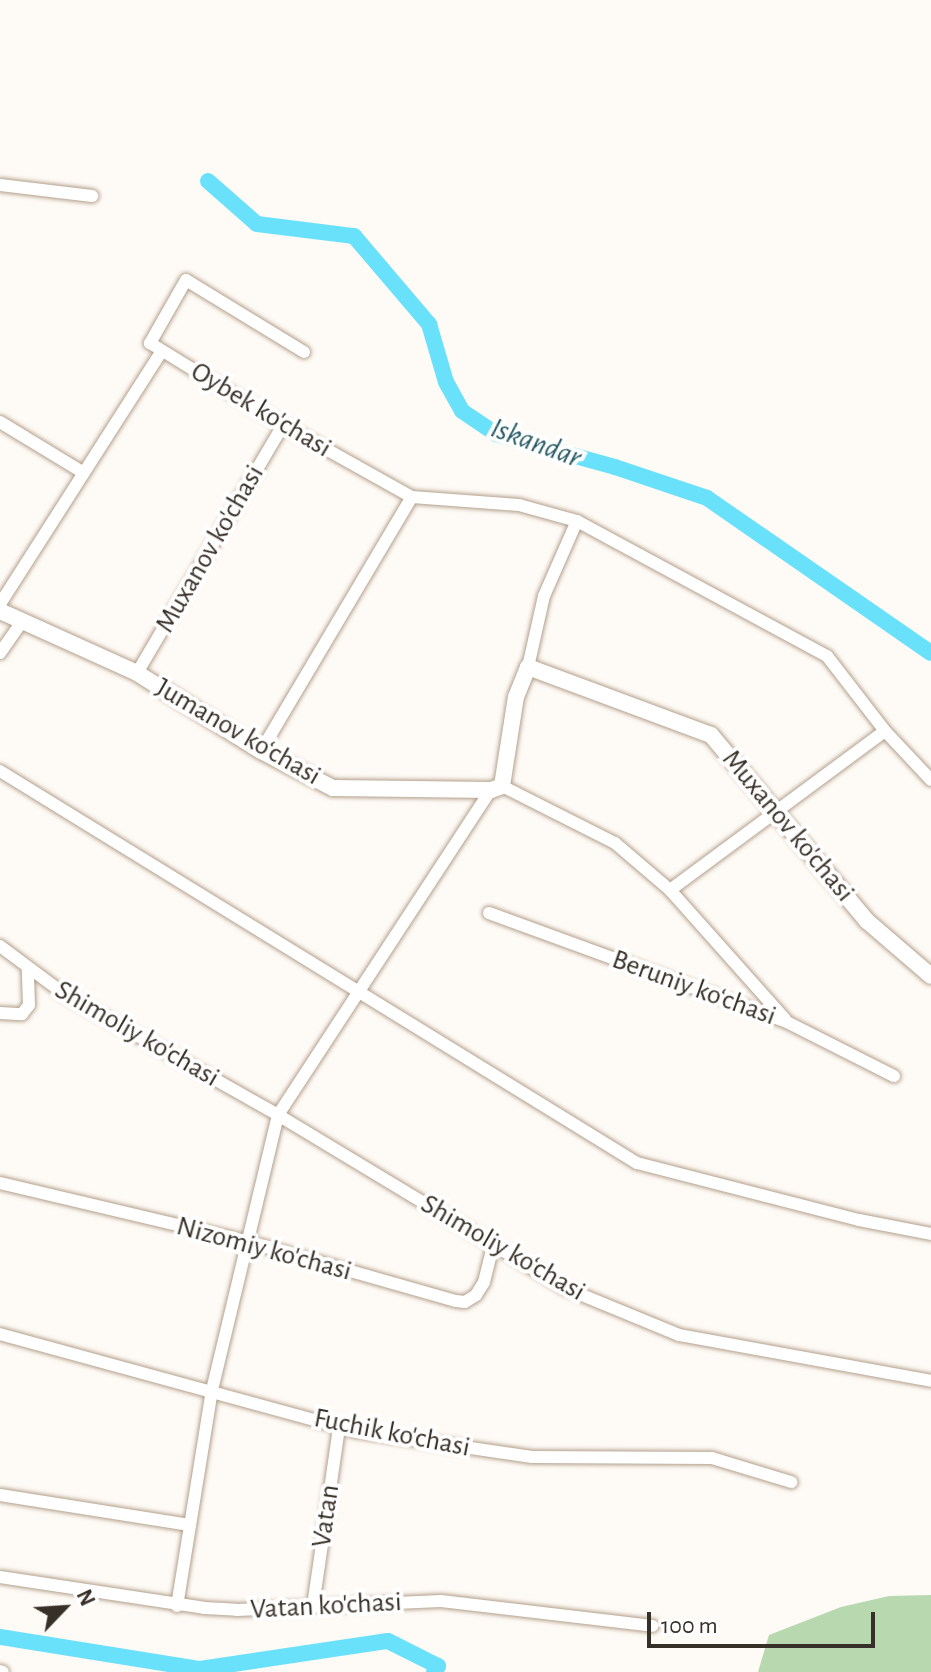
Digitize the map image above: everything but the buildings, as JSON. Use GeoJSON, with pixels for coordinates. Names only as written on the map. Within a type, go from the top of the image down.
{"type":"FeatureCollection","features":[{"type":"Feature","properties":{"kind":"street"},"geometry":{"type":"LineString","coordinates":[[0,185],[92,196]]}},
{"type":"Feature","properties":{"kind":"street","name":"Oybek ko'chasi"},"geometry":{"type":"LineString","coordinates":[[304,352],[186,280],[150,343],[283,425],[412,497],[519,505],[577,521],[827,656],[885,731],[931,780]]}},
{"type":"Feature","properties":{"kind":"street"},"geometry":{"type":"LineString","coordinates":[[0,604],[162,351]]}},
{"type":"Feature","properties":{"kind":"street"},"geometry":{"type":"LineString","coordinates":[[0,422],[84,473]]}},
{"type":"Feature","properties":{"kind":"street","name":"Muxanov ko'chasi"},"geometry":{"type":"LineString","coordinates":[[137,673],[283,425]]}},
{"type":"Feature","properties":{"kind":"street"},"geometry":{"type":"LineString","coordinates":[[261,751],[412,497]]}},
{"type":"Feature","properties":{"kind":"street"},"geometry":{"type":"LineString","coordinates":[[177,1606],[212,1390],[245,1241],[278,1115],[496,788],[516,697],[528,667],[544,596],[577,521]]}},
{"type":"Feature","properties":{"kind":"street","name":"Jumanov ko‘chasi"},"geometry":{"type":"LineString","coordinates":[[0,611],[137,673],[261,751],[333,788],[496,788],[615,843],[670,890],[787,1022]]}},
{"type":"Feature","properties":{"kind":"street"},"geometry":{"type":"LineString","coordinates":[[0,653],[22,622]]}},
{"type":"Feature","properties":{"kind":"street","name":"Muxanov ko'chasi"},"geometry":{"type":"LineString","coordinates":[[528,667],[711,735],[867,921],[931,976]]}},
{"type":"Feature","properties":{"kind":"street"},"geometry":{"type":"LineString","coordinates":[[670,890],[885,731]]}},
{"type":"Feature","properties":{"kind":"street"},"geometry":{"type":"LineString","coordinates":[[0,771],[637,1163],[859,1220],[931,1234]]}},
{"type":"Feature","properties":{"kind":"street","name":"Beruniy ko‘chasi"},"geometry":{"type":"LineString","coordinates":[[489,913],[787,1022],[894,1076]]}},
{"type":"Feature","properties":{"kind":"street","name":"Shimoliy ko'chasi"},"geometry":{"type":"LineString","coordinates":[[0,946],[28,969],[278,1115]]}},
{"type":"Feature","properties":{"kind":"street"},"geometry":{"type":"LineString","coordinates":[[0,1013],[22,1014],[29,1005],[28,969]]}},
{"type":"Feature","properties":{"kind":"street","name":"Shimoliy ko‘chasi"},"geometry":{"type":"LineString","coordinates":[[278,1115],[565,1288],[679,1335],[931,1381]]}},
{"type":"Feature","properties":{"kind":"street","name":"Nizomiy ko'chasi"},"geometry":{"type":"LineString","coordinates":[[0,1183],[245,1241],[465,1302],[476,1295],[484,1282],[493,1246]]}},
{"type":"Feature","properties":{"kind":"street","name":"Fuchik ko'chasi"},"geometry":{"type":"LineString","coordinates":[[0,1334],[339,1427],[532,1457],[712,1458],[791,1482]]}},
{"type":"Feature","properties":{"kind":"street","name":"Vatan"},"geometry":{"type":"LineString","coordinates":[[313,1606],[339,1427]]}},
{"type":"Feature","properties":{"kind":"street"},"geometry":{"type":"LineString","coordinates":[[0,1495],[190,1525]]}},
{"type":"Feature","properties":{"kind":"street","name":"Vatan ko'chasi"},"geometry":{"type":"LineString","coordinates":[[0,1577],[177,1606],[237,1610],[441,1601],[653,1626]]}},
{"type":"Feature","properties":{"kind":"green space"},"geometry":{"type":"Polygon","coordinates":[[[931,1595],[931,1672],[758,1672],[769,1635],[841,1607],[889,1596],[931,1595]]]}},
{"type":"Feature","properties":{"kind":"waterway","name":"Iskandar"},"geometry":{"type":"LineString","coordinates":[[208,181],[257,224],[354,236],[429,324],[446,382],[462,411],[496,434],[615,467],[707,498],[931,653]]}},
{"type":"Feature","properties":{"kind":"waterway"},"geometry":{"type":"LineString","coordinates":[[0,1637],[200,1669],[388,1641],[438,1666],[434,1672]]}}]}
